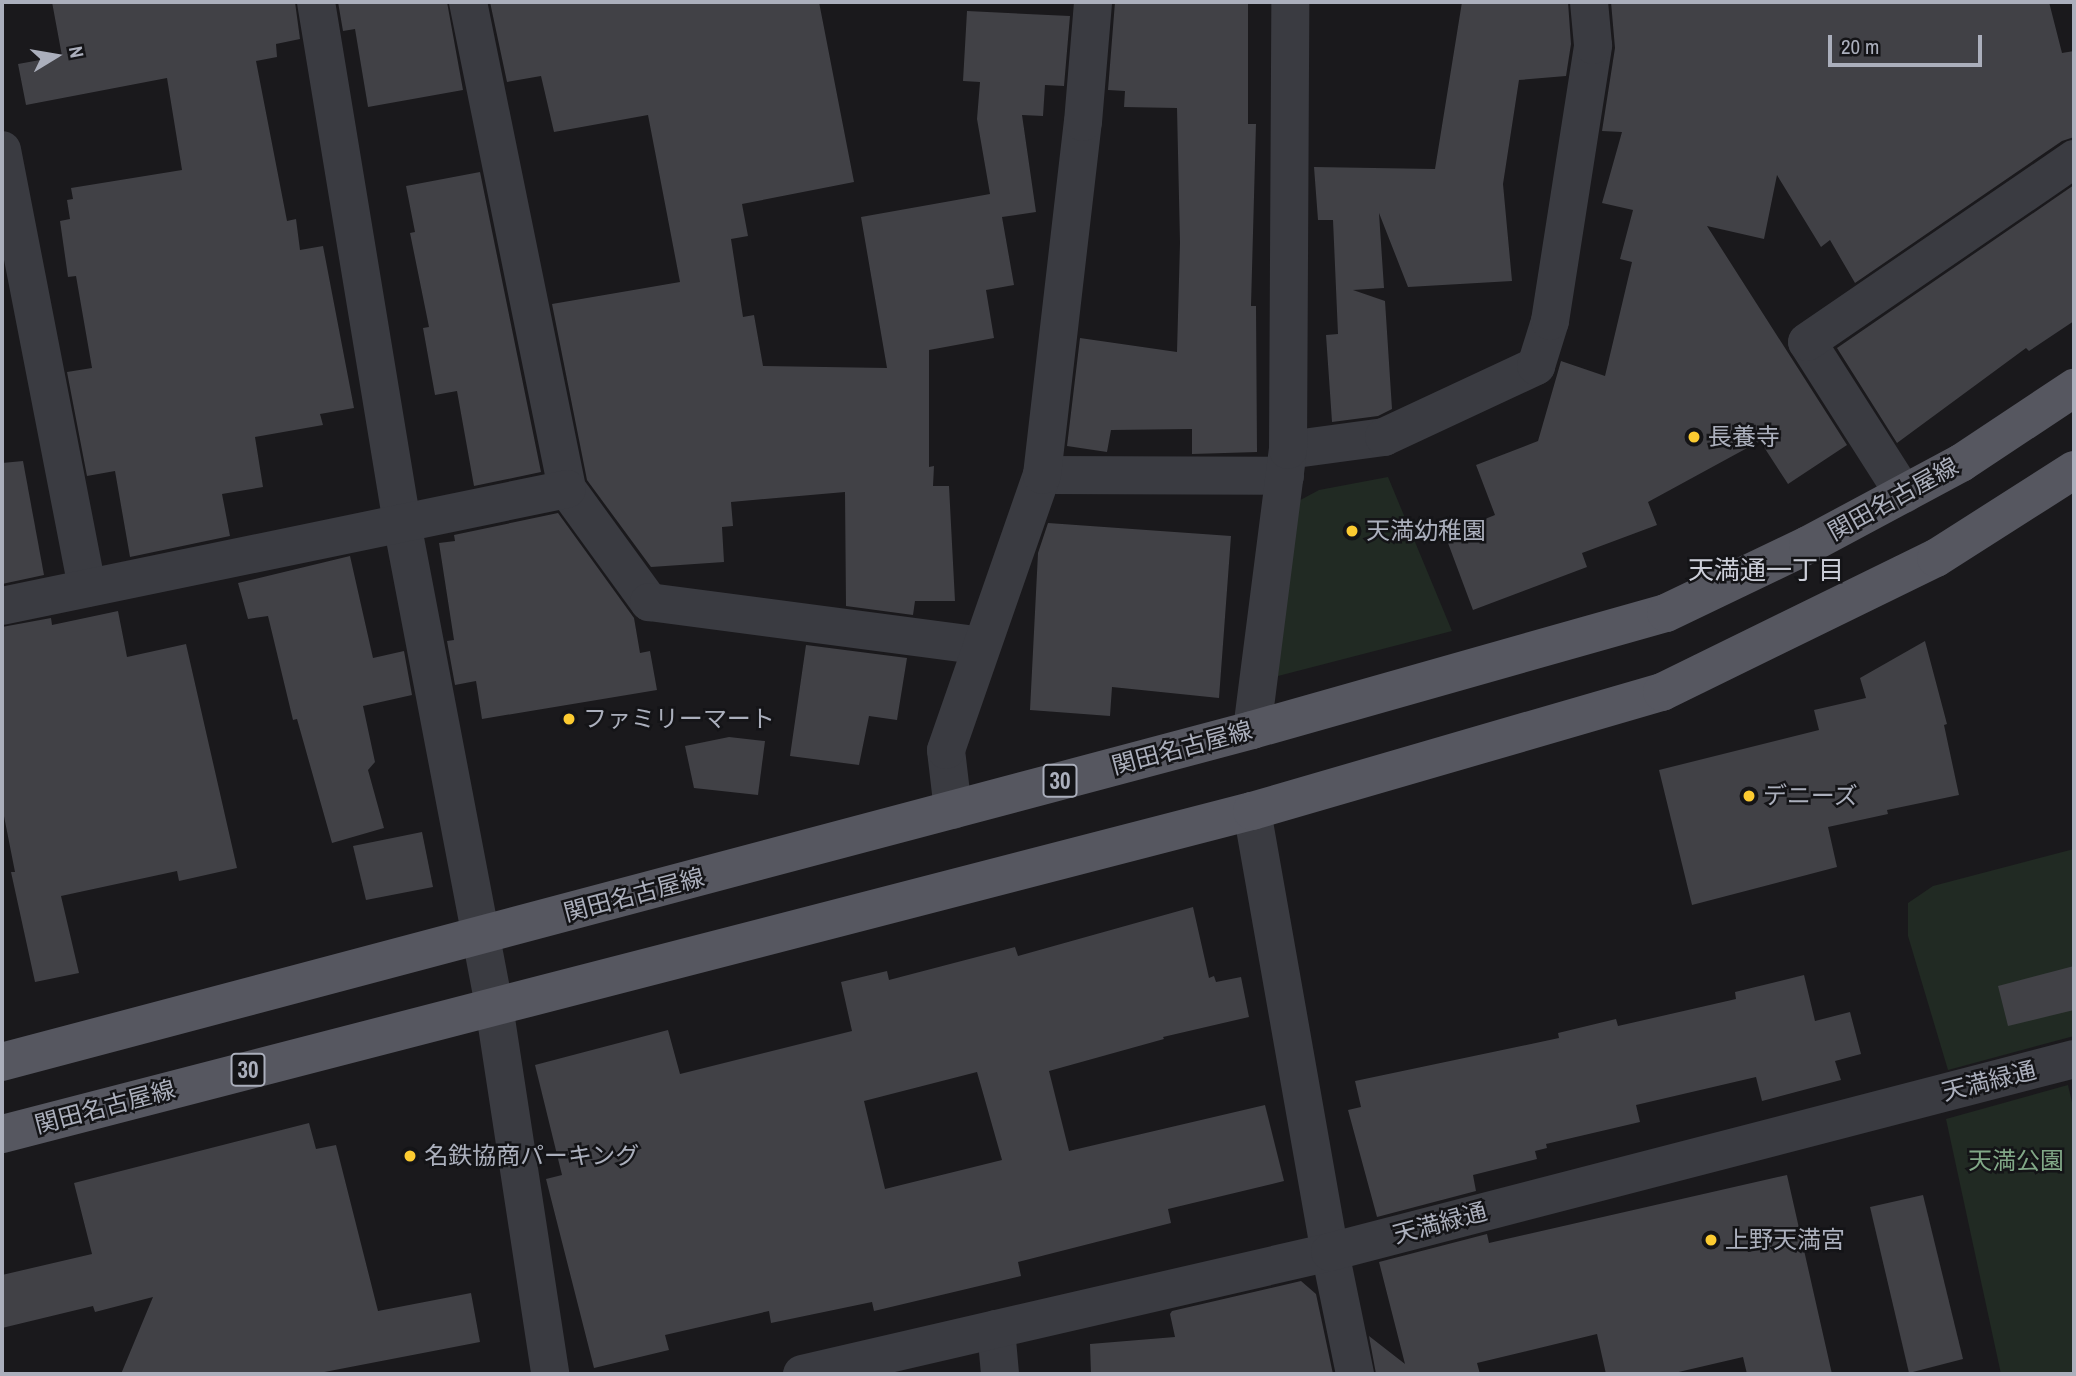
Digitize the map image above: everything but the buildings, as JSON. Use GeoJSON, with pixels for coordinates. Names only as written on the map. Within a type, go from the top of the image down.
{"type":"FeatureCollection","features":[{"type":"Feature","properties":{"kind":"main road","name":"関田名古屋線"},"geometry":{"type":"LineString","coordinates":[[2,1062],[1252,730],[1666,613],[1808,545],[1961,463],[2074,388]]}},
{"type":"Feature","properties":{"kind":"main road","name":"関田名古屋線"},"geometry":{"type":"LineString","coordinates":[[2,1134],[1252,811],[1662,692],[1936,558],[2074,470]]}},
{"type":"Feature","properties":{"kind":"street"},"geometry":{"type":"LineString","coordinates":[[316,2],[402,523],[494,1006],[550,1374]]}},
{"type":"Feature","properties":{"kind":"street"},"geometry":{"type":"LineString","coordinates":[[468,2],[567,489],[649,602],[981,646]]}},
{"type":"Feature","properties":{"kind":"street"},"geometry":{"type":"LineString","coordinates":[[953,810],[946,750],[1042,475],[1083,122],[1093,2]]}},
{"type":"Feature","properties":{"kind":"street"},"geometry":{"type":"LineString","coordinates":[[1252,730],[1286,463],[1290,2]]}},
{"type":"Feature","properties":{"kind":"street"},"geometry":{"type":"LineString","coordinates":[[1042,475],[1286,463],[1384,437],[1536,366],[1550,321],[1593,45],[1589,2]]}},
{"type":"Feature","properties":{"kind":"street"},"geometry":{"type":"LineString","coordinates":[[2,150],[87,588]]}},
{"type":"Feature","properties":{"kind":"street"},"geometry":{"type":"LineString","coordinates":[[1903,494],[1807,342],[2074,159]]}},
{"type":"Feature","properties":{"kind":"street"},"geometry":{"type":"LineString","coordinates":[[2,606],[567,489]]}},
{"type":"Feature","properties":{"kind":"street"},"geometry":{"type":"LineString","coordinates":[[1252,811],[1330,1252],[1355,1374]]}},
{"type":"Feature","properties":{"kind":"street","name":"天満緑通"},"geometry":{"type":"LineString","coordinates":[[802,1374],[1330,1252],[2074,1059]]}},
{"type":"Feature","properties":{"kind":"street"},"geometry":{"type":"LineString","coordinates":[[996,1329],[1000,1374]]}},
{"type":"Feature","properties":{"kind":"green space"},"geometry":{"type":"Polygon","coordinates":[[[1388,477],[1452,631],[1278,676],[1280,511],[1319,490],[1388,477]]]}},
{"type":"Feature","properties":{"kind":"green space"},"geometry":{"type":"Polygon","coordinates":[[[2074,849],[2074,1036],[1948,1070],[1908,936],[1908,903],[1933,886],[2074,849]]]}},
{"type":"Feature","properties":{"kind":"green space","name":"天満公園"},"geometry":{"type":"Polygon","coordinates":[[[2068,1085],[2074,1111],[2074,1374],[2001,1374],[1946,1119],[2068,1085]]]}},
{"type":"Feature","properties":{"kind":"place","name":"長養寺"},"geometry":{"type":"Point","coordinates":[1694,437]}},
{"type":"Feature","properties":{"kind":"place","name":"天満幼稚園"},"geometry":{"type":"Point","coordinates":[1352,531]}},
{"type":"Feature","properties":{"kind":"place","name":"ファミリーマート"},"geometry":{"type":"Point","coordinates":[569,719]}},
{"type":"Feature","properties":{"kind":"place","name":"デニーズ"},"geometry":{"type":"Point","coordinates":[1749,796]}},
{"type":"Feature","properties":{"kind":"place","name":"名鉄協商パーキング"},"geometry":{"type":"Point","coordinates":[410,1156]}},
{"type":"Feature","properties":{"kind":"place","name":"上野天満宮"},"geometry":{"type":"Point","coordinates":[1711,1240]}},
{"type":"Feature","properties":{"kind":"district","name":"天満通一丁目"},"geometry":{"type":"Point","coordinates":[1766,570]}}]}
